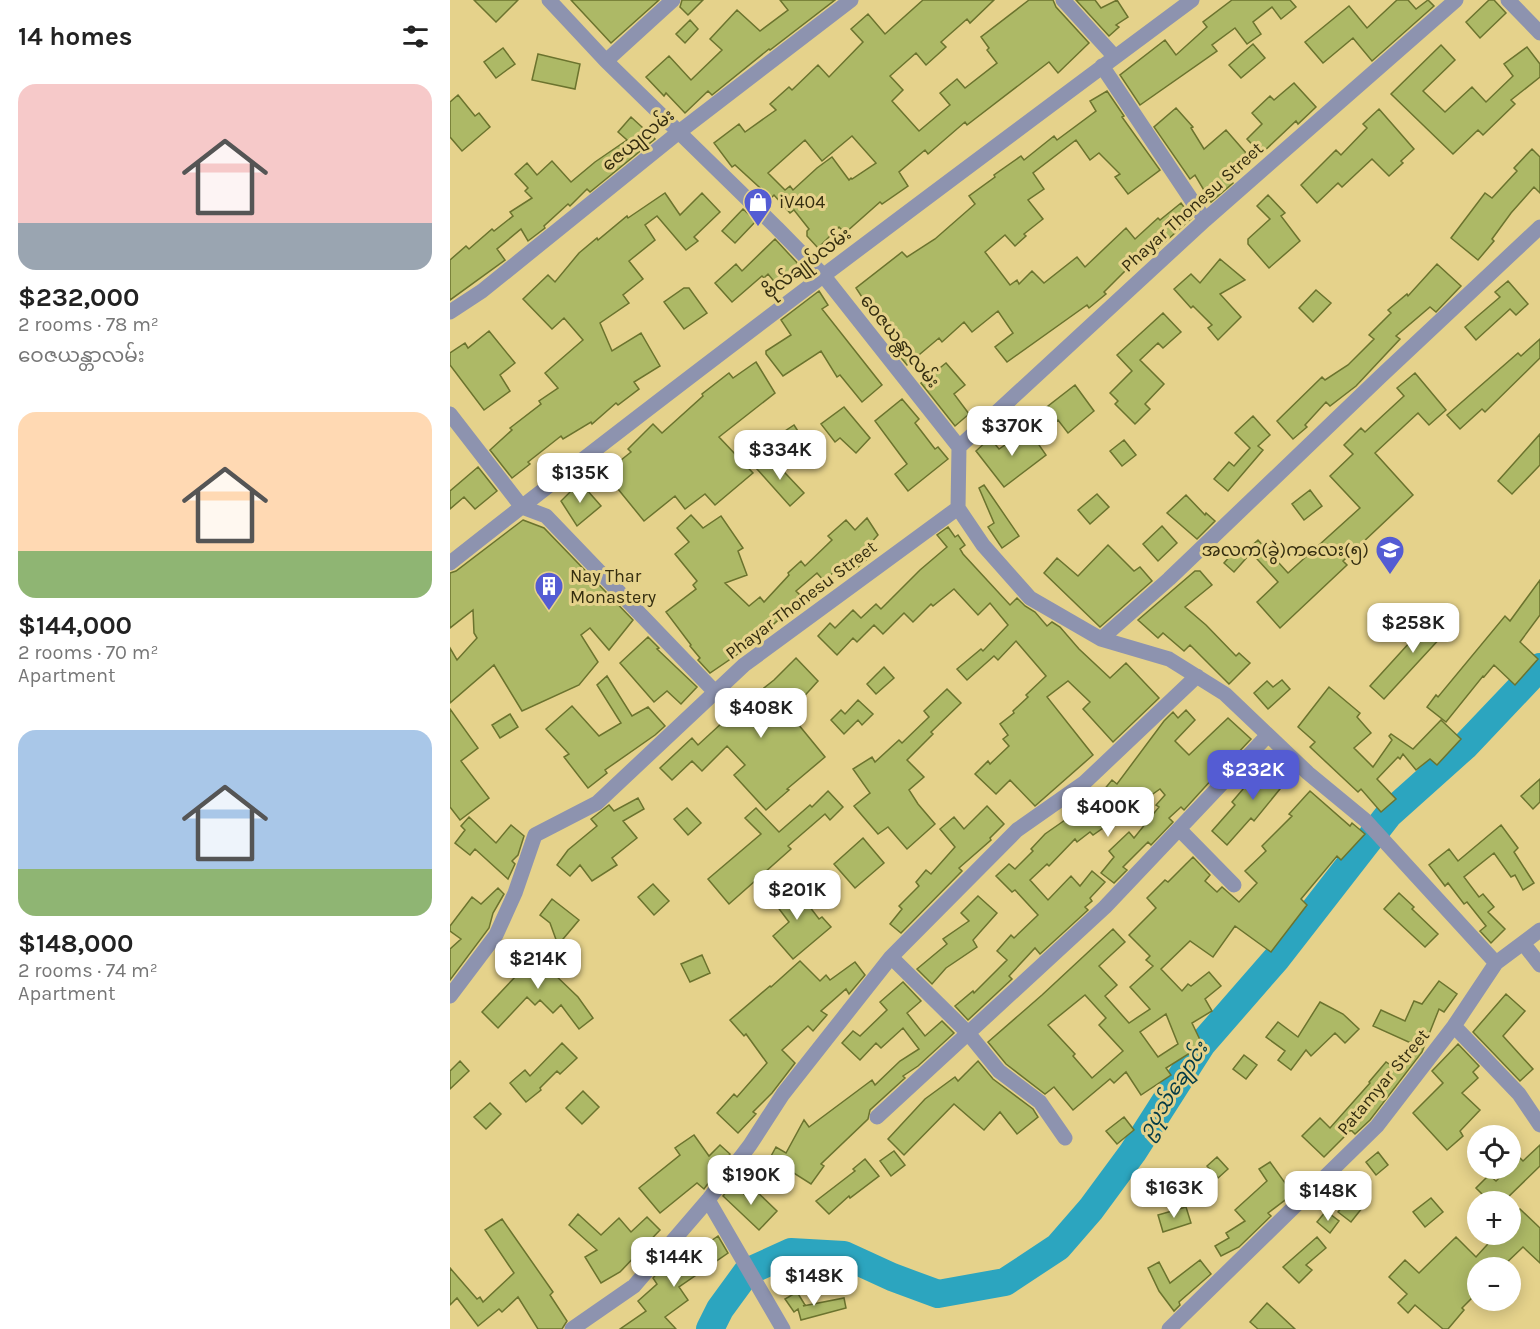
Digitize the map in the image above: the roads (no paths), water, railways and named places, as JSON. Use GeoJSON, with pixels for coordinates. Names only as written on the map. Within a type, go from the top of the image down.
{"type":"FeatureCollection","features":[{"type":"Feature","properties":{"kind":"street","name":"ဝေဇယန္တာလမ်း"},"geometry":{"type":"LineString","coordinates":[[549,0],[606,61],[823,275],[959,447]]}},
{"type":"Feature","properties":{"kind":"street"},"geometry":{"type":"LineString","coordinates":[[606,61],[673,0]]}},
{"type":"Feature","properties":{"kind":"street","name":"ဇေယျလမ်း"},"geometry":{"type":"LineString","coordinates":[[450,312],[482,291],[679,132],[851,0]]}},
{"type":"Feature","properties":{"kind":"street"},"geometry":{"type":"LineString","coordinates":[[1063,0],[1109,62],[1205,220]]}},
{"type":"Feature","properties":{"kind":"street","name":"ဗိုလ်ချုပ်လမ်း"},"geometry":{"type":"LineString","coordinates":[[450,563],[823,275],[1192,0]]}},
{"type":"Feature","properties":{"kind":"street","name":"Phayar Thonesu Street"},"geometry":{"type":"LineString","coordinates":[[959,447],[1205,220],[1456,0]]}},
{"type":"Feature","properties":{"kind":"street"},"geometry":{"type":"LineString","coordinates":[[1508,0],[1540,33]]}},
{"type":"Feature","properties":{"kind":"street"},"geometry":{"type":"LineString","coordinates":[[1101,639],[1169,579],[1540,227]]}},
{"type":"Feature","properties":{"kind":"street"},"geometry":{"type":"LineString","coordinates":[[450,414],[522,507],[546,516],[715,692]]}},
{"type":"Feature","properties":{"kind":"street"},"geometry":{"type":"LineString","coordinates":[[959,447],[958,508],[983,545],[1030,598],[1101,639],[1169,659],[1225,694],[1308,773],[1365,820],[1496,963]]}},
{"type":"Feature","properties":{"kind":"street","name":"Phayar Thonesu Street"},"geometry":{"type":"LineString","coordinates":[[450,996],[496,935],[516,893],[535,835],[597,803],[744,664],[958,508]]}},
{"type":"Feature","properties":{"kind":"street"},"geometry":{"type":"LineString","coordinates":[[572,1329],[634,1286],[708,1200],[750,1145],[783,1094],[891,957],[1017,830],[1084,783],[1197,676]]}},
{"type":"Feature","properties":{"kind":"street"},"geometry":{"type":"LineString","coordinates":[[877,1117],[1105,907],[1268,735]]}},
{"type":"Feature","properties":{"kind":"street"},"geometry":{"type":"LineString","coordinates":[[1179,830],[1234,885]]}},
{"type":"Feature","properties":{"kind":"street","name":"Patamyar Street"},"geometry":{"type":"LineString","coordinates":[[1169,1329],[1377,1126],[1454,1026],[1496,963],[1540,930]]}},
{"type":"Feature","properties":{"kind":"street"},"geometry":{"type":"LineString","coordinates":[[1523,943],[1540,965]]}},
{"type":"Feature","properties":{"kind":"street"},"geometry":{"type":"LineString","coordinates":[[891,957],[968,1033],[999,1071],[1040,1102],[1065,1138]]}},
{"type":"Feature","properties":{"kind":"street"},"geometry":{"type":"LineString","coordinates":[[1454,1026],[1519,1094],[1540,1125]]}},
{"type":"Feature","properties":{"kind":"street"},"geometry":{"type":"LineString","coordinates":[[708,1200],[783,1329]]}},
{"type":"Feature","properties":{"kind":"waterway","name":"ဥပုသ်ချောင်း"},"geometry":{"type":"LineString","coordinates":[[710,1329],[720,1309],[747,1272],[791,1252],[844,1255],[892,1277],[938,1294],[1005,1282],[1058,1247],[1091,1209],[1133,1152],[1202,1044],[1277,958],[1389,814],[1465,746],[1540,667]]}},
{"type":"Feature","properties":{"kind":"place","name":"iV404"},"geometry":{"type":"Point","coordinates":[758,228]}},
{"type":"Feature","properties":{"kind":"place","name":"အလက(ခွဲ)ကလေး(၅)"},"geometry":{"type":"Point","coordinates":[1390,576]}},
{"type":"Feature","properties":{"kind":"place","name":"Nay Thar Monastery"},"geometry":{"type":"Point","coordinates":[549,612]}}]}
